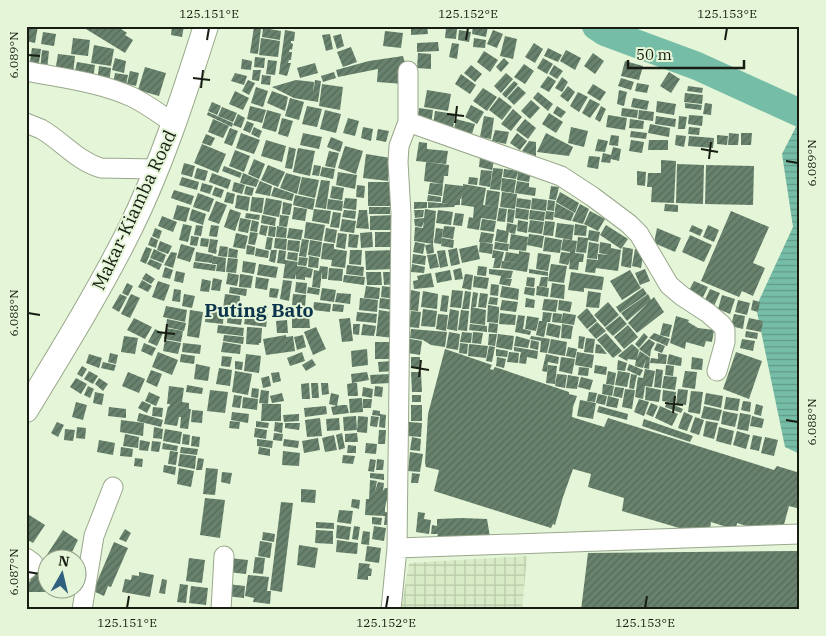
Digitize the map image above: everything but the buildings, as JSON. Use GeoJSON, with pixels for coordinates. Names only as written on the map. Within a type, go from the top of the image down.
{"type":"FeatureCollection","features":[{"type":"Feature","properties":{"kind":"main road","name":"Makar-Kiamba Road"},"geometry":{"type":"LineString","coordinates":[[26,410],[33,385],[98,290],[130,228],[175,124],[206,26]]}},
{"type":"Feature","properties":{"kind":"street"},"geometry":{"type":"LineString","coordinates":[[26,71],[87,83],[133,97],[175,124]]}},
{"type":"Feature","properties":{"kind":"street"},"geometry":{"type":"LineString","coordinates":[[391,610],[398,548],[401,214],[398,162],[399,146],[408,122],[408,71]]}},
{"type":"Feature","properties":{"kind":"street"},"geometry":{"type":"LineString","coordinates":[[408,122],[561,176],[629,224],[639,234],[669,285],[708,313],[726,330],[725,342],[717,371]]}},
{"type":"Feature","properties":{"kind":"street"},"geometry":{"type":"LineString","coordinates":[[26,123],[41,130],[70,152],[93,166],[101,168],[156,169]]}},
{"type":"Feature","properties":{"kind":"street"},"geometry":{"type":"LineString","coordinates":[[82,610],[94,536],[113,487]]}},
{"type":"Feature","properties":{"kind":"street"},"geometry":{"type":"LineString","coordinates":[[398,548],[800,534]]}},
{"type":"Feature","properties":{"kind":"street"},"geometry":{"type":"LineString","coordinates":[[221,610],[224,556]]}},
{"type":"Feature","properties":{"kind":"street"},"geometry":{"type":"LineString","coordinates":[[26,558],[32,562],[26,570]]}},
{"type":"Feature","properties":{"kind":"shaded area"},"geometry":{"type":"Polygon","coordinates":[[[527,556],[522,610],[401,610],[409,563],[527,556]]]}},
{"type":"Feature","properties":{"kind":"water"},"geometry":{"type":"Polygon","coordinates":[[[800,119],[800,454],[785,447],[756,307],[793,227],[782,154],[800,119]]]}},
{"type":"Feature","properties":{"kind":"waterway"},"geometry":{"type":"LineString","coordinates":[[596,26],[605,32],[697,66],[800,113]]}},
{"type":"Feature","properties":{"kind":"district","name":"Puting Bato"},"geometry":{"type":"Point","coordinates":[259,310]}}]}
